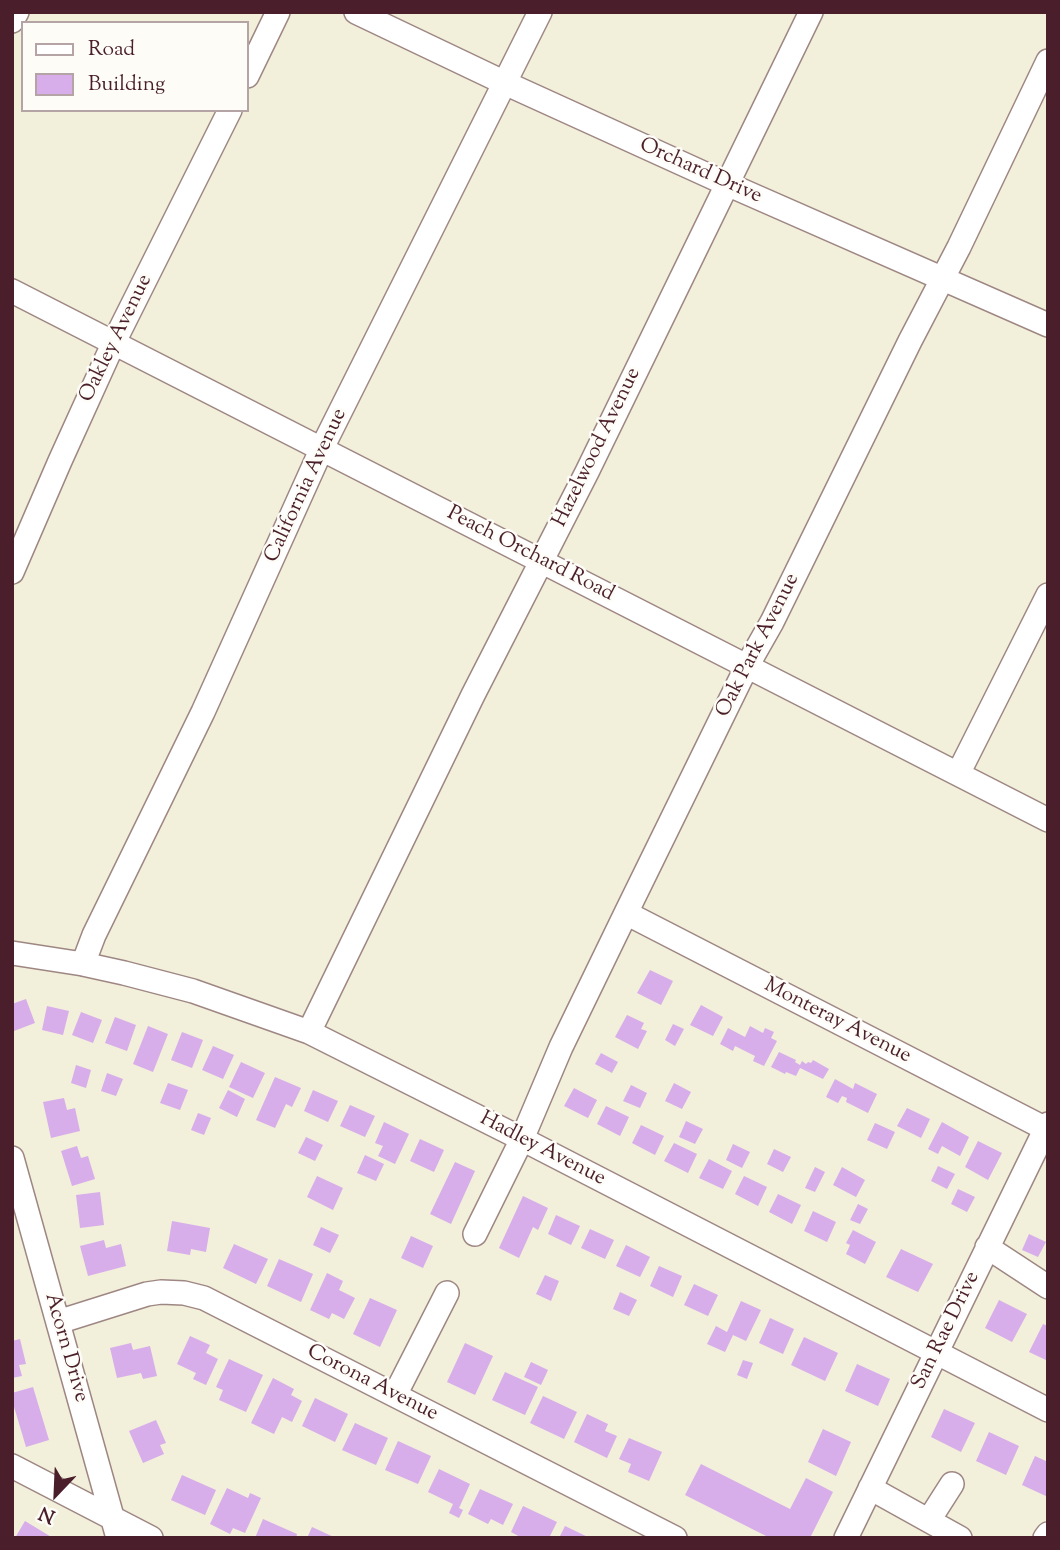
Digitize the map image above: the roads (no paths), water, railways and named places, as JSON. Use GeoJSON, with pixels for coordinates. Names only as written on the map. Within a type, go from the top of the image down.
{"type":"FeatureCollection","features":[{"type":"Feature","properties":{"kind":"street"},"geometry":{"type":"LineString","coordinates":[[12,21],[17,12]]}},
{"type":"Feature","properties":{"kind":"street"},"geometry":{"type":"LineString","coordinates":[[248,74],[278,12]]}},
{"type":"Feature","properties":{"kind":"street","name":"Orchard Drive"},"geometry":{"type":"LineString","coordinates":[[356,12],[727,184],[1048,325]]}},
{"type":"Feature","properties":{"kind":"street","name":"California Avenue"},"geometry":{"type":"LineString","coordinates":[[83,964],[94,935],[203,712],[322,448],[540,12]]}},
{"type":"Feature","properties":{"kind":"street","name":"Hazelwood Avenue"},"geometry":{"type":"LineString","coordinates":[[309,1032],[811,12]]}},
{"type":"Feature","properties":{"kind":"street","name":"Oak Park Avenue"},"geometry":{"type":"LineString","coordinates":[[475,1234],[522,1139],[561,1047],[747,666],[772,622],[1048,61]]}},
{"type":"Feature","properties":{"kind":"street","name":"Oakley Avenue"},"geometry":{"type":"LineString","coordinates":[[12,572],[114,342],[229,112]]}},
{"type":"Feature","properties":{"kind":"street","name":"Peach Orchard Road"},"geometry":{"type":"LineString","coordinates":[[12,290],[1048,820]]}},
{"type":"Feature","properties":{"kind":"street"},"geometry":{"type":"LineString","coordinates":[[958,774],[1048,595]]}},
{"type":"Feature","properties":{"kind":"street","name":"Monteray Avenue"},"geometry":{"type":"LineString","coordinates":[[626,914],[1047,1127]]}},
{"type":"Feature","properties":{"kind":"street","name":"Hadley Avenue"},"geometry":{"type":"LineString","coordinates":[[12,953],[83,964],[193,991],[309,1032],[1048,1410]]}},
{"type":"Feature","properties":{"kind":"street","name":"San Rae Drive"},"geometry":{"type":"LineString","coordinates":[[846,1538],[1047,1127]]}},
{"type":"Feature","properties":{"kind":"street","name":"Acorn Drive"},"geometry":{"type":"LineString","coordinates":[[12,1158],[115,1528]]}},
{"type":"Feature","properties":{"kind":"street"},"geometry":{"type":"LineString","coordinates":[[987,1247],[1048,1287]]}},
{"type":"Feature","properties":{"kind":"street","name":"Corona Avenue"},"geometry":{"type":"LineString","coordinates":[[58,1322],[147,1294],[184,1293],[204,1298],[675,1538]]}},
{"type":"Feature","properties":{"kind":"street"},"geometry":{"type":"LineString","coordinates":[[395,1395],[447,1293]]}},
{"type":"Feature","properties":{"kind":"street"},"geometry":{"type":"LineString","coordinates":[[12,1466],[115,1528],[151,1538]]}},
{"type":"Feature","properties":{"kind":"street"},"geometry":{"type":"LineString","coordinates":[[929,1521],[952,1484]]}},
{"type":"Feature","properties":{"kind":"street"},"geometry":{"type":"LineString","coordinates":[[870,1488],[960,1538]]}}]}
